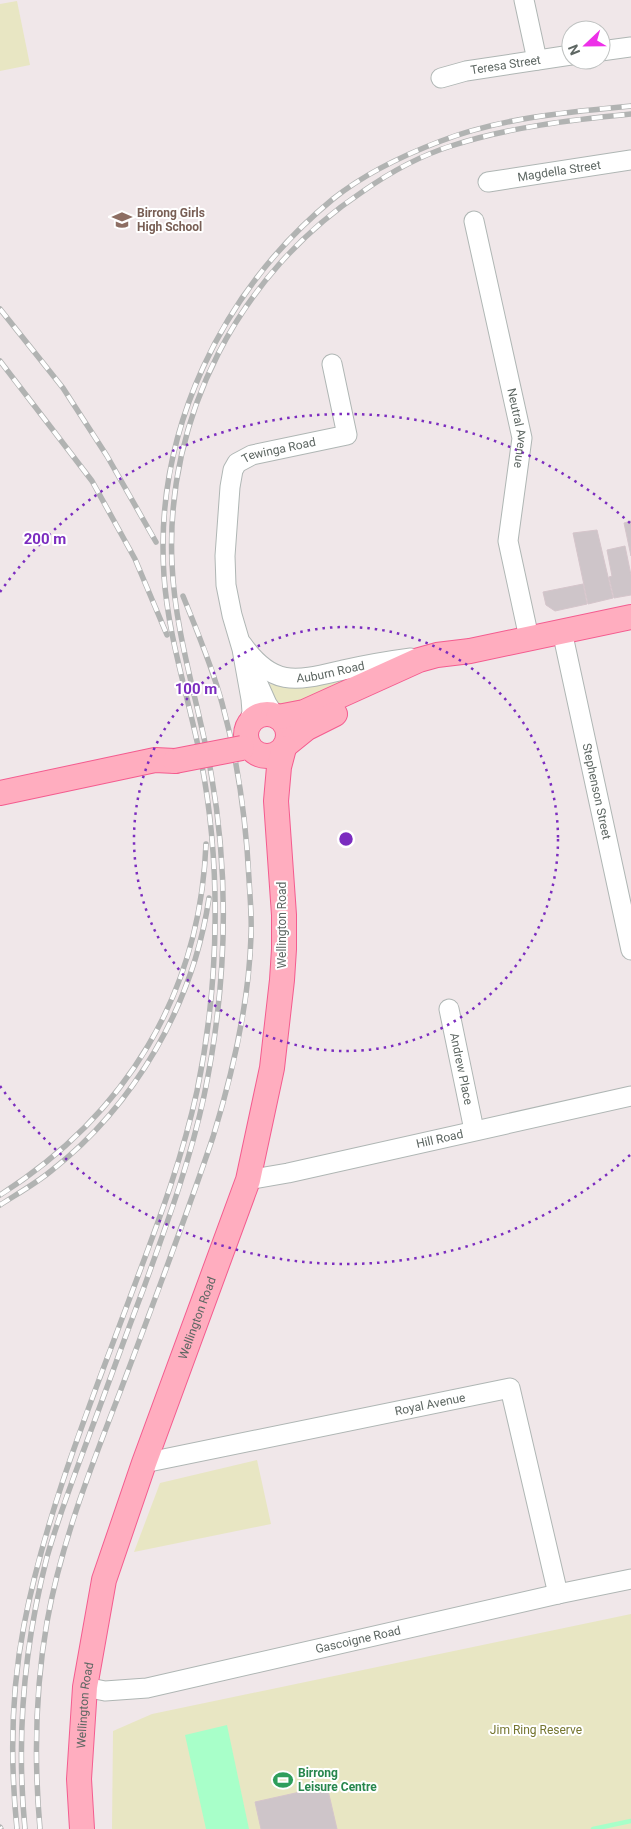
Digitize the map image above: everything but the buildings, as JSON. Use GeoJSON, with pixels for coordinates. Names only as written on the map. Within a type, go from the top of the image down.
{"type":"FeatureCollection","features":[{"type":"Feature","properties":{"kind":"main road","name":"Auburn Road"},"geometry":{"type":"LineString","coordinates":[[277,716],[292,716],[304,712],[406,665],[437,655],[470,651],[631,617]]}},
{"type":"Feature","properties":{"kind":"main road","name":"Auburn Road"},"geometry":{"type":"LineString","coordinates":[[285,746],[307,728],[320,721],[470,651]]}},
{"type":"Feature","properties":{"kind":"main road"},"geometry":{"type":"LineString","coordinates":[[0,793],[248,740],[270,757],[278,754],[285,746],[288,730],[277,716],[267,714],[259,716],[248,740]]}},
{"type":"Feature","properties":{"kind":"main road","name":"Wellington Road"},"geometry":{"type":"LineString","coordinates":[[248,740],[264,768],[276,801]]}},
{"type":"Feature","properties":{"kind":"main road","name":"Wellington Road"},"geometry":{"type":"LineString","coordinates":[[82,1829],[78,1779],[85,1687],[104,1580],[144,1463],[248,1180],[272,1068],[282,980],[284,915],[276,801],[277,778],[285,746]]}},
{"type":"Feature","properties":{"kind":"street"},"geometry":{"type":"LineString","coordinates":[[524,0],[537,60]]}},
{"type":"Feature","properties":{"kind":"street"},"geometry":{"type":"LineString","coordinates":[[611,50],[631,47]]}},
{"type":"Feature","properties":{"kind":"street","name":"Teresa Street"},"geometry":{"type":"LineString","coordinates":[[441,78],[466,71],[561,57]]}},
{"type":"Feature","properties":{"kind":"street","name":"Magdella Street"},"geometry":{"type":"LineString","coordinates":[[488,182],[631,160]]}},
{"type":"Feature","properties":{"kind":"street","name":"Neutral Avenue"},"geometry":{"type":"LineString","coordinates":[[474,221],[522,438],[508,541],[529,638]]}},
{"type":"Feature","properties":{"kind":"street","name":"Tewinga Road"},"geometry":{"type":"LineString","coordinates":[[248,740],[252,699],[226,585],[225,556],[233,470],[237,464],[252,455],[347,435],[332,364]]}},
{"type":"Feature","properties":{"kind":"street","name":"Stephenson Street"},"geometry":{"type":"LineString","coordinates":[[562,632],[631,950]]}},
{"type":"Feature","properties":{"kind":"street","name":"Tewinga Road"},"geometry":{"type":"LineString","coordinates":[[241,645],[266,702],[277,716]]}},
{"type":"Feature","properties":{"kind":"street","name":"Auburn Road"},"geometry":{"type":"LineString","coordinates":[[241,645],[264,668],[277,675],[291,679],[312,677],[392,660],[437,655]]}},
{"type":"Feature","properties":{"kind":"street","name":"Andrew Place"},"geometry":{"type":"LineString","coordinates":[[449,1009],[474,1130]]}},
{"type":"Feature","properties":{"kind":"street","name":"Hill Road"},"geometry":{"type":"LineString","coordinates":[[248,1180],[288,1173],[631,1096]]}},
{"type":"Feature","properties":{"kind":"street","name":"Royal Avenue"},"geometry":{"type":"LineString","coordinates":[[144,1463],[510,1388],[558,1594]]}},
{"type":"Feature","properties":{"kind":"street","name":"Gascoigne Road"},"geometry":{"type":"LineString","coordinates":[[85,1687],[105,1691],[147,1688],[631,1579]]}},
{"type":"Feature","properties":{"kind":"green space"},"geometry":{"type":"Polygon","coordinates":[[[17,1],[30,65],[0,71],[0,4],[17,1]]]}},
{"type":"Feature","properties":{"kind":"green space"},"geometry":{"type":"Polygon","coordinates":[[[368,673],[293,709],[275,706],[269,684],[299,688],[368,673]]]}},
{"type":"Feature","properties":{"kind":"green space"},"geometry":{"type":"Polygon","coordinates":[[[257,1460],[271,1524],[134,1552],[160,1483],[257,1460]]]}},
{"type":"Feature","properties":{"kind":"green space","name":"Jim Ring Reserve"},"geometry":{"type":"Polygon","coordinates":[[[631,1614],[631,1829],[112,1829],[113,1731],[152,1714],[631,1614]]]}},
{"type":"Feature","properties":{"kind":"shaded area"},"geometry":{"type":"Polygon","coordinates":[[[227,1725],[249,1829],[206,1829],[185,1735],[227,1725]]]}},
{"type":"Feature","properties":{"kind":"waterway"},"geometry":{"type":"LineString","coordinates":[[593,1829],[631,1821]]}},
{"type":"Feature","properties":{"kind":"railway"},"geometry":{"type":"LineString","coordinates":[[17,1829],[13,1778],[14,1701],[24,1625],[34,1581],[59,1492],[171,1185],[191,1115],[205,1049],[214,963],[215,918],[211,831],[206,788],[169,619],[164,576],[164,522],[171,469],[184,417],[203,367],[228,320],[258,276],[293,235],[345,190],[371,173],[399,159],[427,146],[464,133],[534,117],[631,106]]}},
{"type":"Feature","properties":{"kind":"railway"},"geometry":{"type":"LineString","coordinates":[[25,1829],[22,1795],[22,1726],[28,1658],[39,1590],[62,1510],[152,1266],[185,1170],[204,1096],[217,1016],[223,935],[221,854],[217,813],[206,747],[182,643],[172,564],[173,509],[181,455],[197,403],[218,354],[246,307],[279,264],[318,225],[372,185],[427,155],[473,139],[540,125],[631,114]]}},
{"type":"Feature","properties":{"kind":"railway"},"geometry":{"type":"LineString","coordinates":[[0,309],[63,388],[107,456],[156,542]]}},
{"type":"Feature","properties":{"kind":"railway"},"geometry":{"type":"LineString","coordinates":[[0,361],[92,481],[135,559],[167,635]]}},
{"type":"Feature","properties":{"kind":"railway"},"geometry":{"type":"LineString","coordinates":[[40,1829],[36,1751],[38,1700],[47,1622],[60,1563],[88,1477],[168,1265],[213,1137],[239,1038],[247,987],[251,929],[248,857],[233,747],[218,689],[183,596]]}},
{"type":"Feature","properties":{"kind":"railway"},"geometry":{"type":"LineString","coordinates":[[0,1195],[45,1163],[85,1128],[119,1088],[148,1046],[171,1000],[189,951],[201,899],[206,844]]}},
{"type":"Feature","properties":{"kind":"railway"},"geometry":{"type":"LineString","coordinates":[[0,1205],[45,1176],[81,1145],[109,1116],[134,1084],[156,1050],[174,1014],[189,977],[201,938],[209,898]]}},
{"type":"Feature","properties":{"kind":"place","name":"Birrong Girls High School"},"geometry":{"type":"Point","coordinates":[122,220]}},
{"type":"Feature","properties":{"kind":"place","name":"Birrong Leisure Centre"},"geometry":{"type":"Point","coordinates":[283,1780]}}]}
